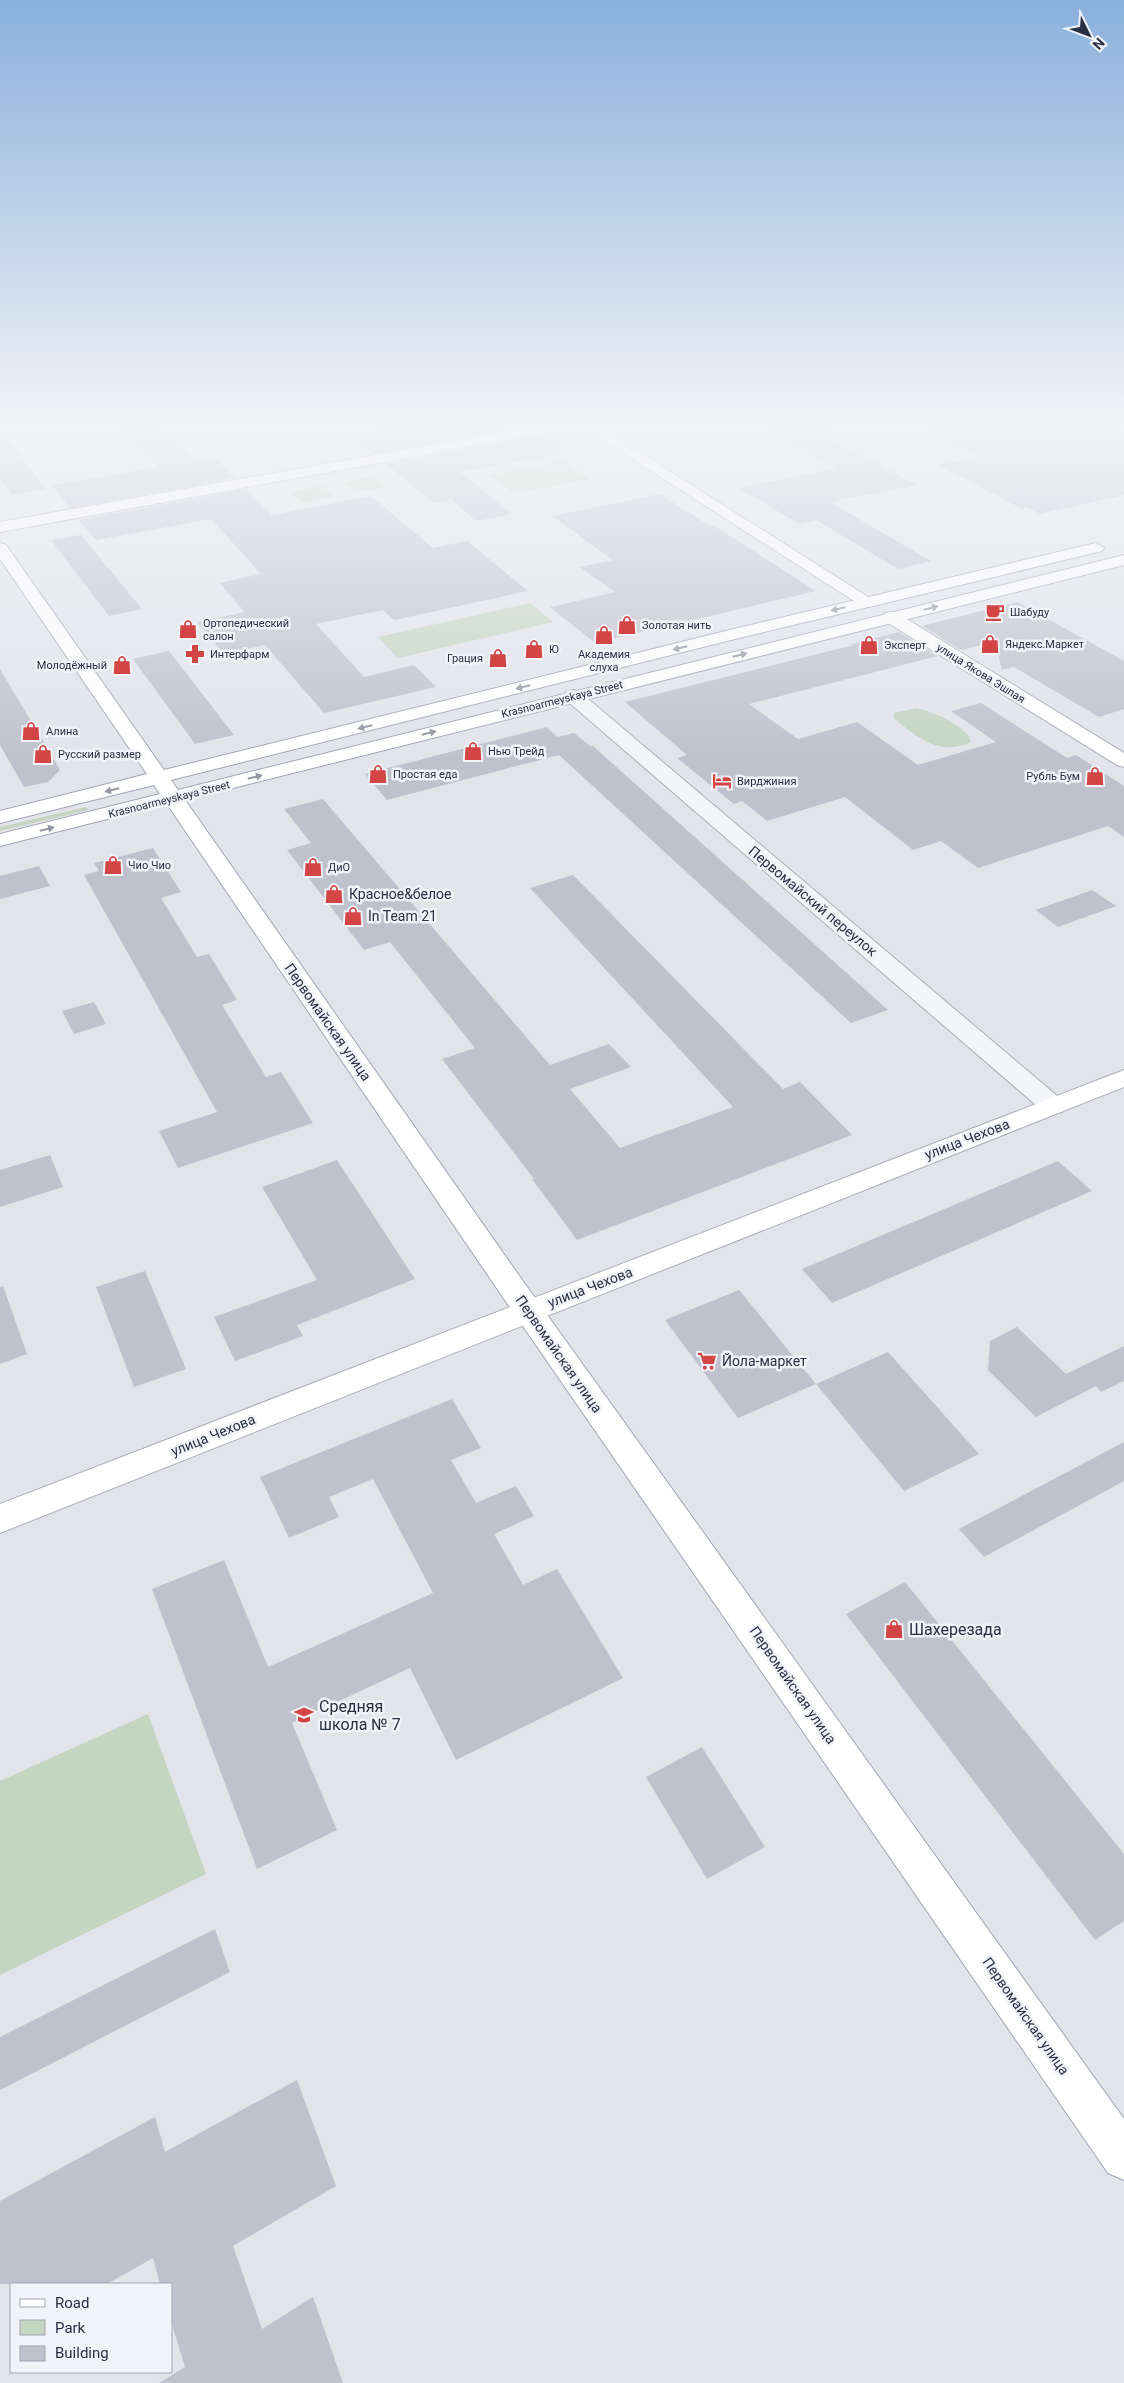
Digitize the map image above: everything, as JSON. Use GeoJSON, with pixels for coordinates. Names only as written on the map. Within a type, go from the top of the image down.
{"type":"FeatureCollection","features":[{"type":"Feature","properties":{"kind":"main road","name":"улица Якова Эшпая"},"geometry":{"type":"LineString","coordinates":[[762,535],[891,618],[1124,761]]}},
{"type":"Feature","properties":{"kind":"main road","name":"Krasnoarmeyskaya Street"},"geometry":{"type":"LineString","coordinates":[[0,840],[166,788],[868,602],[1114,543]]}},
{"type":"Feature","properties":{"kind":"main road","name":"Первомайская улица"},"geometry":{"type":"LineString","coordinates":[[0,548],[529,1311],[1124,2157]]}},
{"type":"Feature","properties":{"kind":"main road","name":"Krasnoarmeyskaya Street"},"geometry":{"type":"LineString","coordinates":[[0,816],[166,788],[573,696],[1124,560]]}},
{"type":"Feature","properties":{"kind":"main road","name":"улица Чехова"},"geometry":{"type":"LineString","coordinates":[[0,1519],[1124,1078]]}},
{"type":"Feature","properties":{"kind":"street","name":"Первомайский переулок"},"geometry":{"type":"LineString","coordinates":[[573,696],[1053,1106]]}},
{"type":"Feature","properties":{"kind":"green space"},"geometry":{"type":"Polygon","coordinates":[[[530,603],[553,622],[398,658],[378,637],[530,603]]]}},
{"type":"Feature","properties":{"kind":"green space"},"geometry":{"type":"Polygon","coordinates":[[[917,708],[931,712],[957,725],[969,736],[971,742],[959,746],[939,746],[921,738],[894,719],[894,713],[917,708]]]}},
{"type":"Feature","properties":{"kind":"green space"},"geometry":{"type":"Polygon","coordinates":[[[86,807],[88,810],[0,831],[0,827],[86,807]]]}},
{"type":"Feature","properties":{"kind":"green space"},"geometry":{"type":"Polygon","coordinates":[[[148,1714],[206,1874],[0,1975],[0,1781],[148,1714]]]}},
{"type":"Feature","properties":{"kind":"building"},"geometry":{"type":"Polygon","coordinates":[[[81,535],[142,609],[109,616],[51,540],[81,535]]]}},
{"type":"Feature","properties":{"kind":"building"},"geometry":{"type":"Polygon","coordinates":[[[92,535],[122,535],[96,540],[92,535]]]}},
{"type":"Feature","properties":{"kind":"building"},"geometry":{"type":"Polygon","coordinates":[[[226,535],[418,535],[433,548],[467,541],[528,591],[394,620],[383,610],[316,624],[364,677],[414,665],[436,687],[324,713],[265,645],[224,654],[197,622],[245,612],[219,583],[261,574],[226,535]]]}},
{"type":"Feature","properties":{"kind":"building"},"geometry":{"type":"Polygon","coordinates":[[[579,535],[729,535],[816,591],[595,643],[550,607],[615,592],[580,567],[613,560],[579,535]]]}},
{"type":"Feature","properties":{"kind":"building"},"geometry":{"type":"Polygon","coordinates":[[[841,535],[887,535],[931,561],[898,569],[841,535]]]}},
{"type":"Feature","properties":{"kind":"building"},"geometry":{"type":"Polygon","coordinates":[[[1017,602],[1124,661],[1124,709],[1099,717],[1014,667],[1002,670],[995,642],[961,650],[922,626],[1017,602]]]}},
{"type":"Feature","properties":{"kind":"building"},"geometry":{"type":"Polygon","coordinates":[[[899,632],[938,656],[749,704],[798,739],[857,722],[918,765],[996,742],[951,711],[981,703],[1067,758],[1076,755],[1124,786],[1124,837],[1108,826],[978,868],[941,841],[913,850],[845,797],[767,821],[742,801],[734,804],[677,758],[687,755],[625,702],[899,632]]]}},
{"type":"Feature","properties":{"kind":"building"},"geometry":{"type":"Polygon","coordinates":[[[169,651],[234,735],[195,744],[133,659],[169,651]]]}},
{"type":"Feature","properties":{"kind":"building"},"geometry":{"type":"Polygon","coordinates":[[[0,669],[60,770],[48,782],[24,787],[0,745],[0,669]]]}},
{"type":"Feature","properties":{"kind":"building"},"geometry":{"type":"Polygon","coordinates":[[[547,727],[557,737],[574,733],[590,746],[593,746],[888,1010],[851,1023],[559,755],[387,800],[365,774],[547,727]]]}},
{"type":"Feature","properties":{"kind":"building"},"geometry":{"type":"Polygon","coordinates":[[[323,799],[550,1065],[609,1044],[631,1067],[570,1089],[620,1148],[733,1107],[530,888],[573,875],[783,1089],[800,1082],[852,1135],[577,1240],[532,1179],[534,1179],[442,1059],[475,1048],[390,942],[364,950],[287,850],[311,843],[284,809],[323,799]]]}},
{"type":"Feature","properties":{"kind":"building"},"geometry":{"type":"Polygon","coordinates":[[[153,848],[181,892],[161,898],[197,957],[209,954],[237,1000],[222,1005],[266,1077],[281,1072],[313,1123],[178,1168],[159,1131],[217,1112],[84,875],[99,871],[94,863],[153,848]]]}},
{"type":"Feature","properties":{"kind":"building"},"geometry":{"type":"Polygon","coordinates":[[[39,866],[50,886],[0,899],[0,876],[39,866]]]}},
{"type":"Feature","properties":{"kind":"building"},"geometry":{"type":"Polygon","coordinates":[[[1092,890],[1116,906],[1058,927],[1036,910],[1092,890]]]}},
{"type":"Feature","properties":{"kind":"building"},"geometry":{"type":"Polygon","coordinates":[[[94,1002],[106,1024],[74,1034],[62,1011],[94,1002]]]}},
{"type":"Feature","properties":{"kind":"building"},"geometry":{"type":"Polygon","coordinates":[[[50,1155],[63,1187],[0,1207],[0,1170],[50,1155]]]}},
{"type":"Feature","properties":{"kind":"building"},"geometry":{"type":"Polygon","coordinates":[[[337,1160],[415,1279],[297,1325],[303,1336],[235,1361],[214,1317],[317,1280],[262,1187],[337,1160]]]}},
{"type":"Feature","properties":{"kind":"building"},"geometry":{"type":"Polygon","coordinates":[[[1058,1161],[1092,1191],[832,1303],[802,1269],[1058,1161]]]}},
{"type":"Feature","properties":{"kind":"building"},"geometry":{"type":"Polygon","coordinates":[[[145,1271],[186,1369],[134,1387],[96,1287],[145,1271]]]}},
{"type":"Feature","properties":{"kind":"building"},"geometry":{"type":"Polygon","coordinates":[[[3,1286],[27,1354],[0,1364],[0,1287],[3,1286]]]}},
{"type":"Feature","properties":{"kind":"building"},"geometry":{"type":"Polygon","coordinates":[[[739,1290],[816,1384],[738,1418],[665,1320],[739,1290]]]}},
{"type":"Feature","properties":{"kind":"building"},"geometry":{"type":"Polygon","coordinates":[[[1017,1327],[1066,1374],[1124,1346],[1124,1381],[1101,1392],[1096,1386],[1036,1417],[988,1370],[990,1341],[1017,1327]]]}},
{"type":"Feature","properties":{"kind":"building"},"geometry":{"type":"Polygon","coordinates":[[[888,1352],[979,1454],[904,1491],[816,1384],[888,1352]]]}},
{"type":"Feature","properties":{"kind":"building"},"geometry":{"type":"Polygon","coordinates":[[[452,1399],[481,1448],[451,1460],[476,1503],[516,1486],[534,1516],[494,1534],[523,1585],[557,1569],[623,1678],[456,1760],[410,1668],[292,1723],[337,1830],[257,1869],[152,1589],[224,1560],[268,1667],[433,1593],[373,1479],[329,1497],[339,1517],[289,1538],[260,1477],[452,1399]]]}},
{"type":"Feature","properties":{"kind":"building"},"geometry":{"type":"Polygon","coordinates":[[[1124,1442],[1124,1481],[984,1557],[959,1529],[1124,1442]]]}},
{"type":"Feature","properties":{"kind":"building"},"geometry":{"type":"Polygon","coordinates":[[[905,1582],[1124,1854],[1124,1921],[1095,1940],[846,1614],[905,1582]]]}},
{"type":"Feature","properties":{"kind":"building"},"geometry":{"type":"Polygon","coordinates":[[[702,1747],[765,1847],[707,1879],[646,1777],[702,1747]]]}},
{"type":"Feature","properties":{"kind":"building"},"geometry":{"type":"Polygon","coordinates":[[[215,1929],[230,1972],[0,2090],[0,2037],[215,1929]]]}},
{"type":"Feature","properties":{"kind":"building"},"geometry":{"type":"Polygon","coordinates":[[[297,2080],[336,2186],[233,2246],[262,2329],[313,2297],[343,2383],[159,2383],[185,2367],[172,2324],[172,2283],[160,2283],[153,2258],[109,2283],[0,2284],[0,2201],[155,2117],[165,2152],[297,2080]]]}},
{"type":"Feature","properties":{"kind":"place","name":"Шабуду"},"geometry":{"type":"Point","coordinates":[995,612]}},
{"type":"Feature","properties":{"kind":"place","name":"Золотая нить"},"geometry":{"type":"Point","coordinates":[627,625]}},
{"type":"Feature","properties":{"kind":"place","name":"Ортопедический салон"},"geometry":{"type":"Point","coordinates":[188,629]}},
{"type":"Feature","properties":{"kind":"place","name":"Академия слуха"},"geometry":{"type":"Point","coordinates":[604,635]}},
{"type":"Feature","properties":{"kind":"place","name":"Яндекс.Маркет"},"geometry":{"type":"Point","coordinates":[990,644]}},
{"type":"Feature","properties":{"kind":"place","name":"Эксперт"},"geometry":{"type":"Point","coordinates":[869,645]}},
{"type":"Feature","properties":{"kind":"place","name":"Ю"},"geometry":{"type":"Point","coordinates":[534,649]}},
{"type":"Feature","properties":{"kind":"place","name":"Интерфарм"},"geometry":{"type":"Point","coordinates":[195,654]}},
{"type":"Feature","properties":{"kind":"place","name":"Грация"},"geometry":{"type":"Point","coordinates":[498,658]}},
{"type":"Feature","properties":{"kind":"place","name":"Молодёжный"},"geometry":{"type":"Point","coordinates":[122,665]}},
{"type":"Feature","properties":{"kind":"place","name":"Алина"},"geometry":{"type":"Point","coordinates":[31,731]}},
{"type":"Feature","properties":{"kind":"place","name":"Нью Трейд"},"geometry":{"type":"Point","coordinates":[473,751]}},
{"type":"Feature","properties":{"kind":"place","name":"Русский размер"},"geometry":{"type":"Point","coordinates":[43,754]}},
{"type":"Feature","properties":{"kind":"place","name":"Простая еда"},"geometry":{"type":"Point","coordinates":[378,774]}},
{"type":"Feature","properties":{"kind":"place","name":"Рубль Бум"},"geometry":{"type":"Point","coordinates":[1095,776]}},
{"type":"Feature","properties":{"kind":"place","name":"Вирджиния"},"geometry":{"type":"Point","coordinates":[722,781]}},
{"type":"Feature","properties":{"kind":"place","name":"Чио Чио"},"geometry":{"type":"Point","coordinates":[113,865]}},
{"type":"Feature","properties":{"kind":"place","name":"ДиО"},"geometry":{"type":"Point","coordinates":[313,867]}},
{"type":"Feature","properties":{"kind":"place","name":"Красное&белое"},"geometry":{"type":"Point","coordinates":[334,894]}},
{"type":"Feature","properties":{"kind":"place","name":"In Team 21"},"geometry":{"type":"Point","coordinates":[353,916]}},
{"type":"Feature","properties":{"kind":"place","name":"Йола-маркет"},"geometry":{"type":"Point","coordinates":[707,1361]}},
{"type":"Feature","properties":{"kind":"place","name":"Шахерезада"},"geometry":{"type":"Point","coordinates":[894,1629]}},
{"type":"Feature","properties":{"kind":"place","name":"Средняя школа № 7"},"geometry":{"type":"Point","coordinates":[304,1715]}}]}
